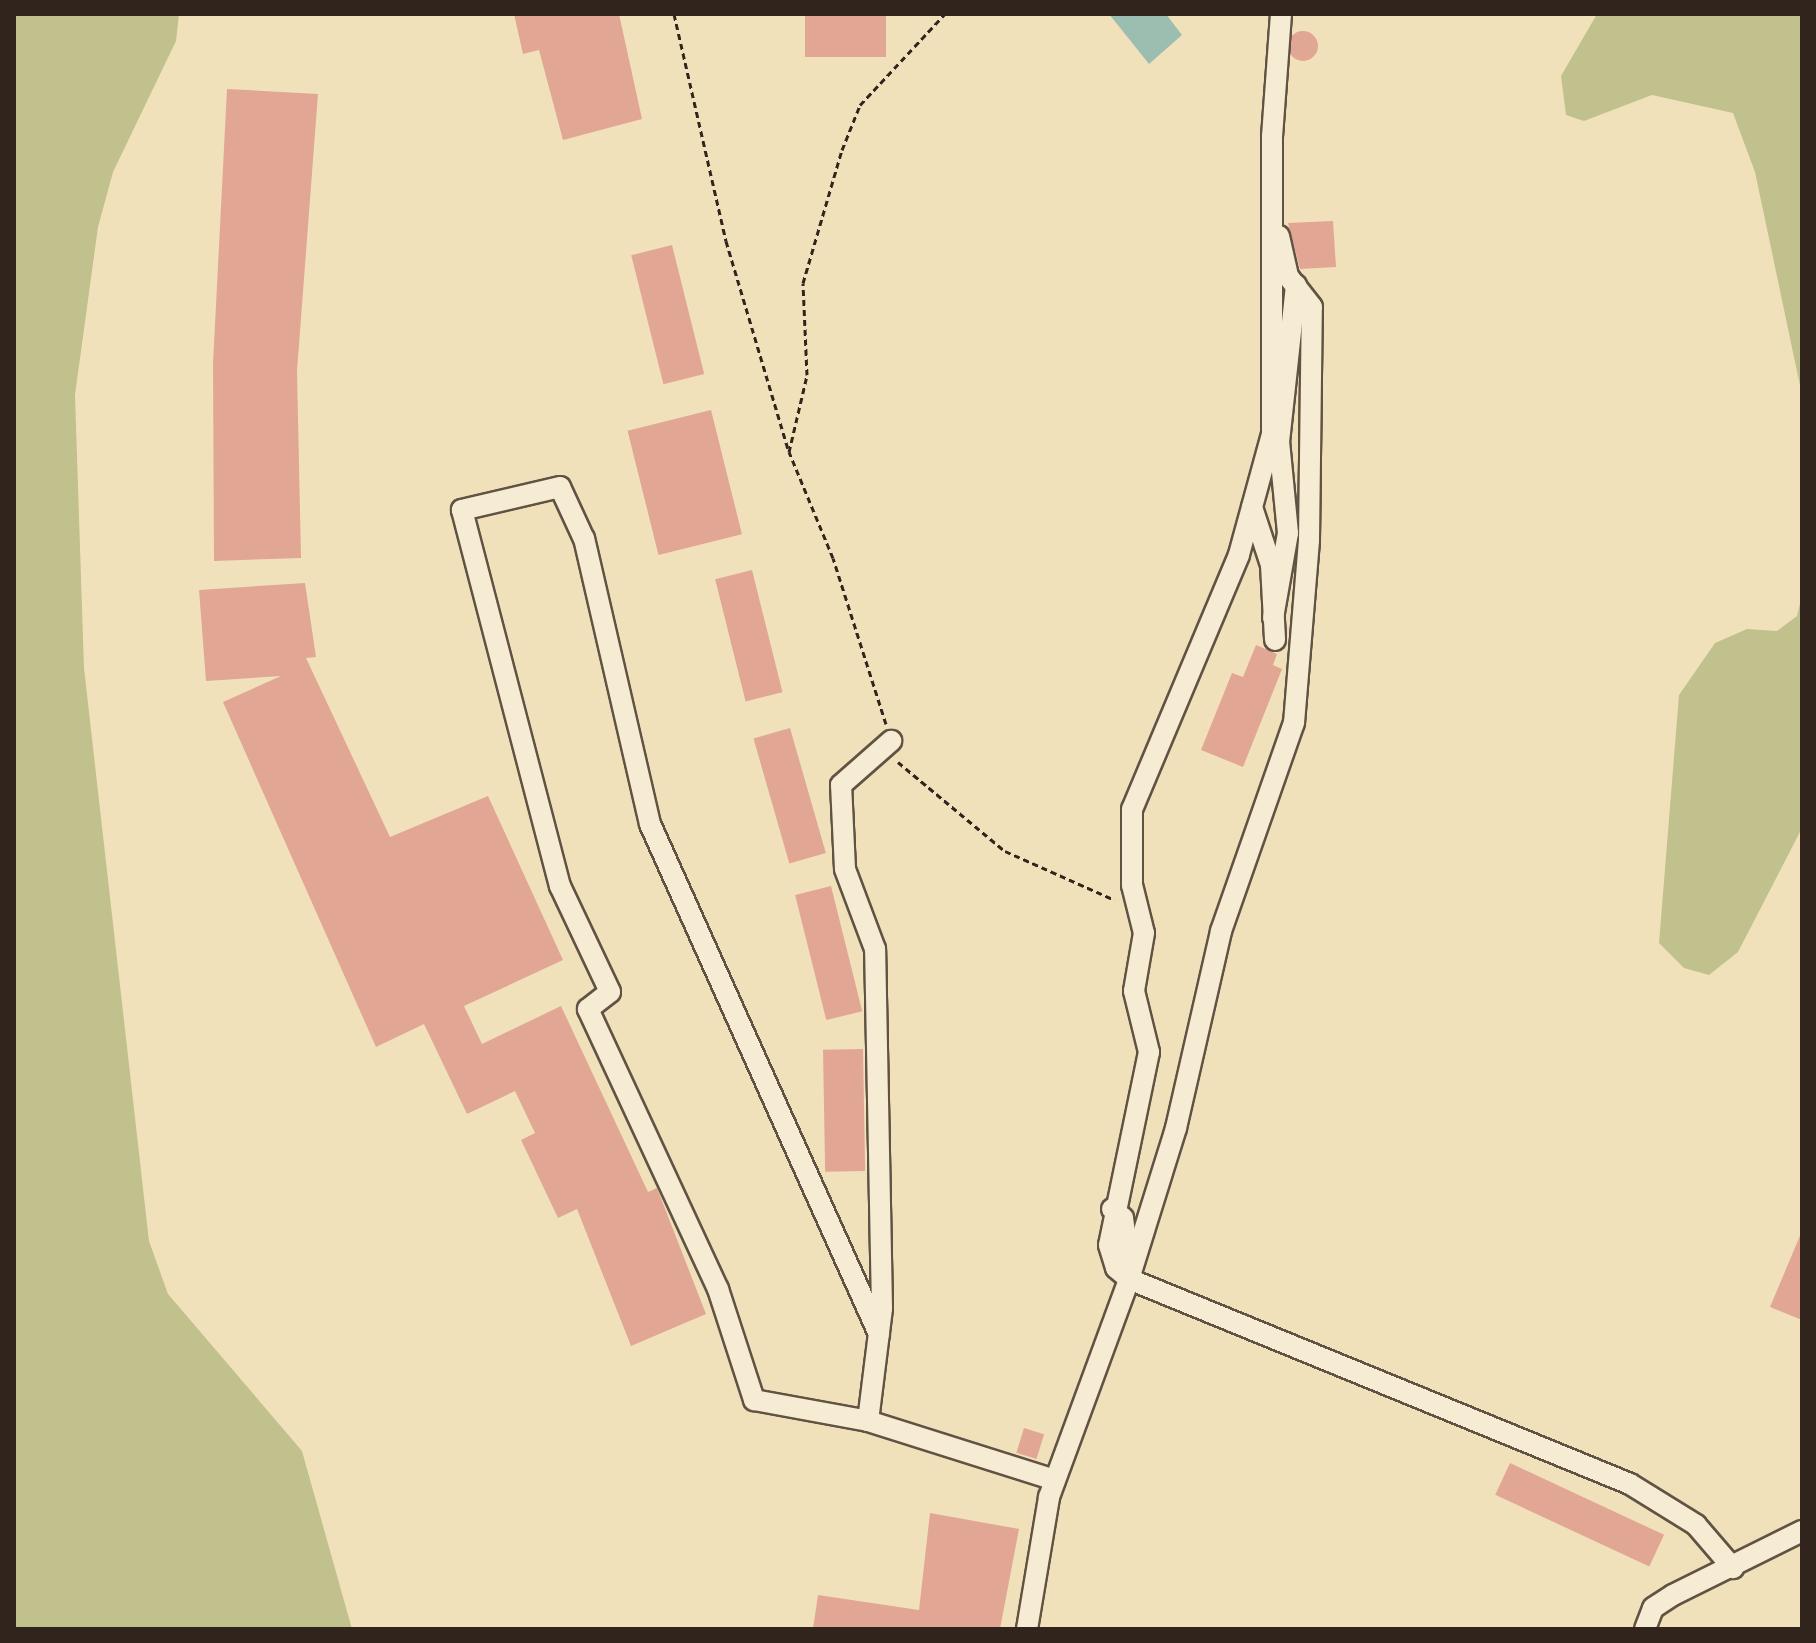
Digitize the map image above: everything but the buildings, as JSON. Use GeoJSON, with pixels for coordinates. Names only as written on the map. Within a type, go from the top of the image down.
{"type":"FeatureCollection","features":[{"type":"Feature","properties":{"kind":"street"},"geometry":{"type":"LineString","coordinates":[[1281,14],[1271,208],[1272,434],[1239,555],[1132,809],[1138,907],[1144,933],[1134,991],[1149,1052],[1112,1209],[1109,1245],[1116,1268],[1129,1279],[1630,1484],[1696,1525],[1733,1568]]}},
{"type":"Feature","properties":{"kind":"street"},"geometry":{"type":"LineString","coordinates":[[1027,1629],[1055,1480],[1129,1279],[1176,1128],[1221,931],[1294,723],[1309,540],[1312,307],[1296,285],[1271,208]]}},
{"type":"Feature","properties":{"kind":"street"},"geometry":{"type":"LineString","coordinates":[[1273,618],[1288,533],[1279,442],[1296,285]]}},
{"type":"Feature","properties":{"kind":"street"},"geometry":{"type":"LineString","coordinates":[[879,1334],[650,824],[584,539],[560,487],[462,510],[560,886],[610,992],[588,1009],[718,1289],[743,1381],[754,1400],[777,1408],[868,1421],[1055,1480]]}},
{"type":"Feature","properties":{"kind":"street"},"geometry":{"type":"LineString","coordinates":[[1252,506],[1271,565],[1275,640]]}},
{"type":"Feature","properties":{"kind":"street"},"geometry":{"type":"LineString","coordinates":[[868,1421],[879,1334],[875,949],[845,869],[841,785],[891,741]]}},
{"type":"Feature","properties":{"kind":"street"},"geometry":{"type":"LineString","coordinates":[[1645,1629],[1653,1608],[1802,1531]]}},
{"type":"Feature","properties":{"kind":"path"},"geometry":{"type":"LineString","coordinates":[[674,14],[726,241],[789,452],[833,558],[898,762],[1005,851],[1072,886],[1138,907]]}},
{"type":"Feature","properties":{"kind":"path"},"geometry":{"type":"LineString","coordinates":[[789,452],[807,375],[803,283],[842,150],[860,105],[945,14]]}},
{"type":"Feature","properties":{"kind":"green space"},"geometry":{"type":"Polygon","coordinates":[[[14,14],[179,14],[176,41],[113,172],[98,227],[75,395],[84,668],[149,1241],[168,1294],[302,1451],[352,1629],[14,1629],[14,14]]]}},
{"type":"Feature","properties":{"kind":"green space"},"geometry":{"type":"Polygon","coordinates":[[[1597,14],[1802,14],[1802,395],[1755,172],[1733,113],[1652,95],[1584,121],[1566,115],[1561,76],[1597,14]]]}},
{"type":"Feature","properties":{"kind":"green space"},"geometry":{"type":"Polygon","coordinates":[[[1802,595],[1802,828],[1738,952],[1709,975],[1684,968],[1659,943],[1679,695],[1715,643],[1747,629],[1777,631],[1797,616],[1802,595]]]}},
{"type":"Feature","properties":{"kind":"shaded area"},"geometry":{"type":"Polygon","coordinates":[[[1109,14],[1166,14],[1182,35],[1149,64],[1109,14]]]}}]}
